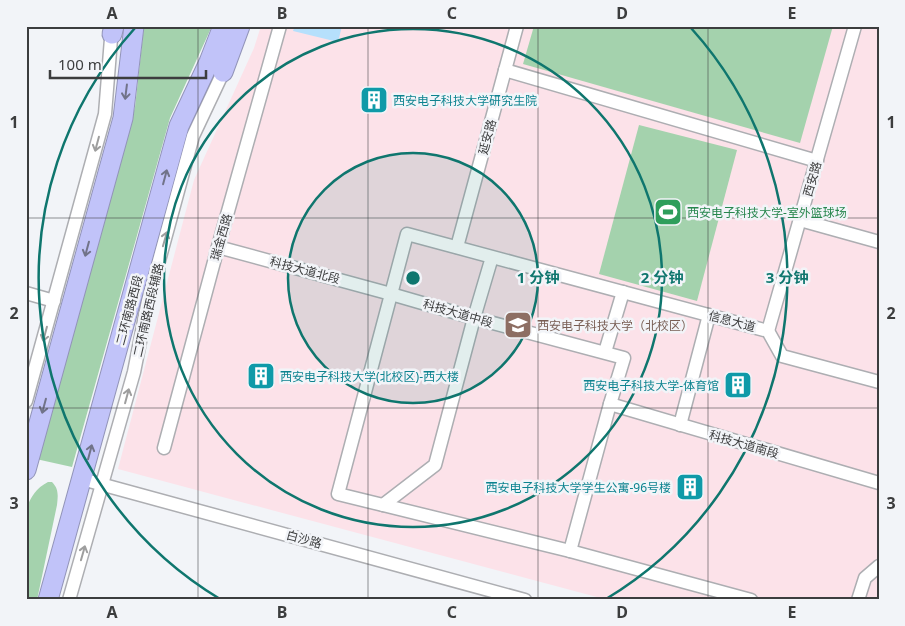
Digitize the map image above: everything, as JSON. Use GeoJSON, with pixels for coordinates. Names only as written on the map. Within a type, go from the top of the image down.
{"type":"FeatureCollection","features":[{"type":"Feature","properties":{"kind":"highway"},"geometry":{"type":"LineString","coordinates":[[27,466],[122,118],[132,26]]}},
{"type":"Feature","properties":{"kind":"highway","name":"二环南路西段"},"geometry":{"type":"LineString","coordinates":[[48,600],[179,126],[216,67],[223,26]]}},
{"type":"Feature","properties":{"kind":"highway"},"geometry":{"type":"LineString","coordinates":[[216,67],[228,26]]}},
{"type":"Feature","properties":{"kind":"highway"},"geometry":{"type":"LineString","coordinates":[[216,67],[240,26]]}},
{"type":"Feature","properties":{"kind":"street","name":"二环南路西段辅路"},"geometry":{"type":"LineString","coordinates":[[69,600],[134,372],[148,301],[194,136],[216,67],[244,26]]}},
{"type":"Feature","properties":{"kind":"street","name":"瑞金西路"},"geometry":{"type":"LineString","coordinates":[[164,448],[280,26]]}},
{"type":"Feature","properties":{"kind":"street","name":"延安路"},"geometry":{"type":"LineString","coordinates":[[457,247],[517,26]]}},
{"type":"Feature","properties":{"kind":"street","name":"西安路"},"geometry":{"type":"LineString","coordinates":[[768,331],[855,26]]}},
{"type":"Feature","properties":{"kind":"street"},"geometry":{"type":"LineString","coordinates":[[26,402],[105,114],[113,29]]}},
{"type":"Feature","properties":{"kind":"street"},"geometry":{"type":"LineString","coordinates":[[504,70],[817,161]]}},
{"type":"Feature","properties":{"kind":"street"},"geometry":{"type":"LineString","coordinates":[[800,220],[879,242]]}},
{"type":"Feature","properties":{"kind":"street","name":"信息大道"},"geometry":{"type":"LineString","coordinates":[[391,294],[407,234],[768,331],[782,356],[879,382]]}},
{"type":"Feature","properties":{"kind":"street","name":"科技大道北段"},"geometry":{"type":"LineString","coordinates":[[218,246],[391,294]]}},
{"type":"Feature","properties":{"kind":"street"},"geometry":{"type":"LineString","coordinates":[[384,505],[435,464],[492,257]]}},
{"type":"Feature","properties":{"kind":"street"},"geometry":{"type":"LineString","coordinates":[[26,292],[54,301]]}},
{"type":"Feature","properties":{"kind":"street"},"geometry":{"type":"LineString","coordinates":[[605,352],[623,292]]}},
{"type":"Feature","properties":{"kind":"street"},"geometry":{"type":"LineString","coordinates":[[391,294],[338,494],[570,551],[751,600]]}},
{"type":"Feature","properties":{"kind":"street","name":"科技大道中段"},"geometry":{"type":"LineString","coordinates":[[391,294],[624,358],[610,404]]}},
{"type":"Feature","properties":{"kind":"street"},"geometry":{"type":"LineString","coordinates":[[680,425],[709,315]]}},
{"type":"Feature","properties":{"kind":"street"},"geometry":{"type":"LineString","coordinates":[[570,551],[610,404]]}},
{"type":"Feature","properties":{"kind":"street","name":"科技大道南段"},"geometry":{"type":"LineString","coordinates":[[610,404],[879,483]]}},
{"type":"Feature","properties":{"kind":"street","name":"白沙路"},"geometry":{"type":"LineString","coordinates":[[82,479],[525,600]]}},
{"type":"Feature","properties":{"kind":"street"},"geometry":{"type":"LineString","coordinates":[[858,600],[865,578],[879,566]]}},
{"type":"Feature","properties":{"kind":"shaded area","name":"西安电子科技大学（北校区）"},"geometry":{"type":"Polygon","coordinates":[[[261,26],[879,26],[879,600],[608,600],[118,469],[194,180],[254,48],[261,26]]]}},
{"type":"Feature","properties":{"kind":"green space"},"geometry":{"type":"Polygon","coordinates":[[[144,26],[212,26],[170,118],[72,467],[36,459],[135,107],[144,26]]]}},
{"type":"Feature","properties":{"kind":"green space"},"geometry":{"type":"Polygon","coordinates":[[[534,26],[833,26],[800,143],[523,64],[534,26]]]}},
{"type":"Feature","properties":{"kind":"green space","name":"西安电子科技大学-室外篮球场"},"geometry":{"type":"Polygon","coordinates":[[[639,125],[737,150],[697,301],[599,274],[639,125]]]}},
{"type":"Feature","properties":{"kind":"green space"},"geometry":{"type":"Polygon","coordinates":[[[48,482],[52,482],[56,487],[57,505],[37,600],[26,600],[26,509],[34,493],[48,482]]]}},
{"type":"Feature","properties":{"kind":"water"},"geometry":{"type":"Polygon","coordinates":[[[295,26],[342,26],[338,42],[293,31],[295,26]]]}},
{"type":"Feature","properties":{"kind":"place","name":"西安电子科技大学研究生院"},"geometry":{"type":"Point","coordinates":[374,100]}},
{"type":"Feature","properties":{"kind":"place","name":"西安电子科技大学-室外篮球场"},"geometry":{"type":"Point","coordinates":[668,212]}},
{"type":"Feature","properties":{"kind":"place","name":"西安电子科技大学（北校区）"},"geometry":{"type":"Point","coordinates":[518,325]}},
{"type":"Feature","properties":{"kind":"place","name":"西安电子科技大学(北校区)-西大楼"},"geometry":{"type":"Point","coordinates":[261,376]}},
{"type":"Feature","properties":{"kind":"place","name":"西安电子科技大学-体育馆"},"geometry":{"type":"Point","coordinates":[738,385]}},
{"type":"Feature","properties":{"kind":"place","name":"西安电子科技大学学生公寓-96号楼"},"geometry":{"type":"Point","coordinates":[690,487]}}]}
